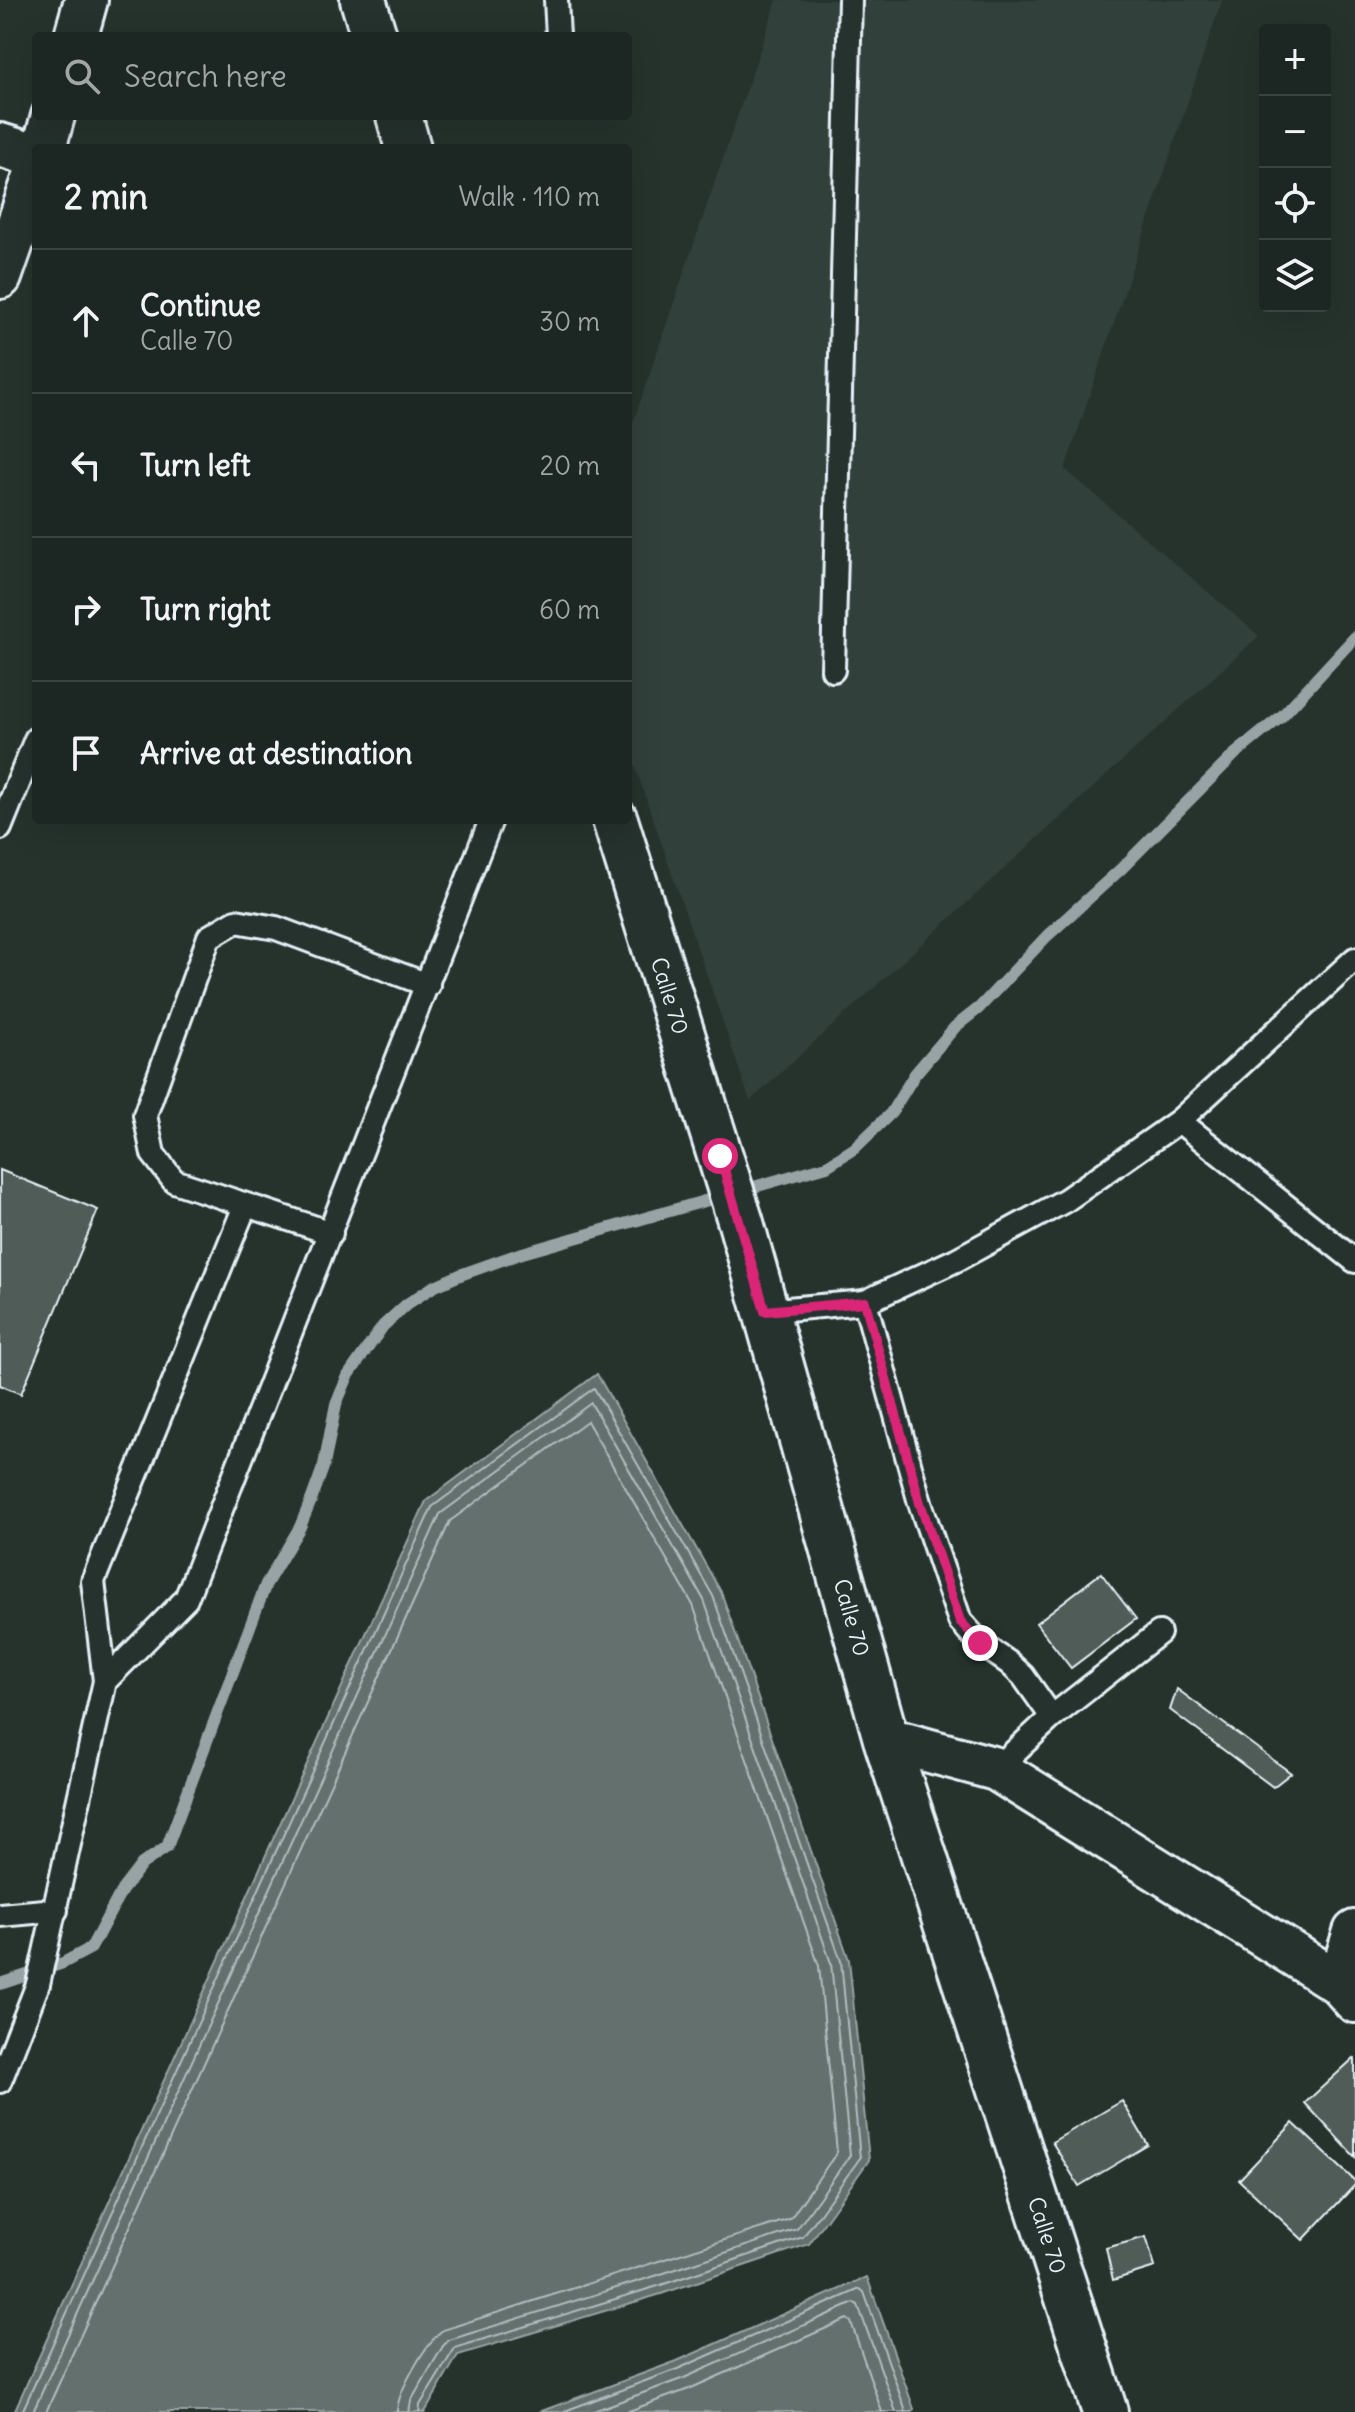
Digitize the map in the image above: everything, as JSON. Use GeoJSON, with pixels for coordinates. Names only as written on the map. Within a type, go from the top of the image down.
{"type":"FeatureCollection","features":[{"type":"Feature","properties":{"kind":"street"},"geometry":{"type":"LineString","coordinates":[[77,32],[86,0]]}},
{"type":"Feature","properties":{"kind":"street"},"geometry":{"type":"LineString","coordinates":[[363,0],[373,32]]}},
{"type":"Feature","properties":{"kind":"street"},"geometry":{"type":"LineString","coordinates":[[45,144],[52,120]]}},
{"type":"Feature","properties":{"kind":"street"},"geometry":{"type":"LineString","coordinates":[[400,120],[407,144]]}},
{"type":"Feature","properties":{"kind":"street"},"geometry":{"type":"LineString","coordinates":[[0,145],[32,155]]}},
{"type":"Feature","properties":{"kind":"street"},"geometry":{"type":"LineString","coordinates":[[0,277],[32,185]]}},
{"type":"Feature","properties":{"kind":"street","name":"Calle 70"},"geometry":{"type":"LineString","coordinates":[[616,824],[741,1223],[886,1739],[1105,2412]]}},
{"type":"Feature","properties":{"kind":"street"},"geometry":{"type":"LineString","coordinates":[[886,1739],[996,1769],[1347,1992],[1355,1932]]}},
{"type":"Feature","properties":{"kind":"lane"},"geometry":{"type":"LineString","coordinates":[[556,0],[558,32]]}},
{"type":"Feature","properties":{"kind":"lane"},"geometry":{"type":"LineString","coordinates":[[833,670],[850,0]]}},
{"type":"Feature","properties":{"kind":"lane"},"geometry":{"type":"LineString","coordinates":[[0,828],[32,749]]}},
{"type":"Feature","properties":{"kind":"lane"},"geometry":{"type":"LineString","coordinates":[[105,1681],[186,1599],[489,824]]}},
{"type":"Feature","properties":{"kind":"lane"},"geometry":{"type":"LineString","coordinates":[[331,1233],[174,1181],[153,1154],[145,1115],[209,937],[236,921],[276,928],[428,985]]}},
{"type":"Feature","properties":{"kind":"lane"},"geometry":{"type":"LineString","coordinates":[[765,1311],[865,1302],[956,1260],[1066,1200],[1179,1121],[1355,959]]}},
{"type":"Feature","properties":{"kind":"lane"},"geometry":{"type":"LineString","coordinates":[[1179,1121],[1355,1261]]}},
{"type":"Feature","properties":{"kind":"lane"},"geometry":{"type":"LineString","coordinates":[[0,2081],[38,1984],[105,1681],[93,1581],[245,1206]]}},
{"type":"Feature","properties":{"kind":"lane"},"geometry":{"type":"LineString","coordinates":[[865,1302],[920,1503],[960,1621],[980,1643],[1023,1676],[1052,1717]]}},
{"type":"Feature","properties":{"kind":"lane"},"geometry":{"type":"LineString","coordinates":[[996,1769],[1052,1717],[1159,1633]]}},
{"type":"Feature","properties":{"kind":"lane"},"geometry":{"type":"LineString","coordinates":[[0,1915],[56,1910]]}},
{"type":"Feature","properties":{"kind":"shaded area"},"geometry":{"type":"Polygon","coordinates":[[[777,0],[1222,0],[1065,469],[1259,636],[750,1101],[632,758],[632,425],[777,0]]]}},
{"type":"Feature","properties":{"kind":"water"},"geometry":{"type":"Polygon","coordinates":[[[597,1374],[721,1592],[849,1960],[869,2160],[809,2244],[661,2294],[458,2355],[425,2412],[14,2412],[426,1501],[597,1374]]]}},
{"type":"Feature","properties":{"kind":"water"},"geometry":{"type":"Polygon","coordinates":[[[867,2277],[913,2412],[539,2412],[677,2361],[867,2277]]]}},
{"type":"Feature","properties":{"kind":"building"},"geometry":{"type":"Polygon","coordinates":[[[0,1170],[98,1210],[21,1394],[0,1385],[0,1170]]]}},
{"type":"Feature","properties":{"kind":"building"},"geometry":{"type":"Polygon","coordinates":[[[1101,1573],[1136,1619],[1071,1668],[1036,1623],[1101,1573]]]}},
{"type":"Feature","properties":{"kind":"building"},"geometry":{"type":"Polygon","coordinates":[[[1177,1689],[1291,1773],[1273,1787],[1170,1710],[1177,1689]]]}},
{"type":"Feature","properties":{"kind":"building"},"geometry":{"type":"Polygon","coordinates":[[[1355,2059],[1355,2157],[1305,2103],[1355,2059]]]}},
{"type":"Feature","properties":{"kind":"building"},"geometry":{"type":"Polygon","coordinates":[[[1122,2101],[1148,2145],[1079,2186],[1052,2142],[1122,2101]]]}},
{"type":"Feature","properties":{"kind":"building"},"geometry":{"type":"Polygon","coordinates":[[[1293,2123],[1355,2181],[1355,2185],[1303,2240],[1239,2180],[1293,2123]]]}},
{"type":"Feature","properties":{"kind":"building"},"geometry":{"type":"Polygon","coordinates":[[[1146,2237],[1155,2267],[1113,2280],[1106,2248],[1146,2237]]]}},
{"type":"Feature","properties":{"kind":"waterway"},"geometry":{"type":"LineString","coordinates":[[0,1984],[63,1963],[91,1948],[122,1890],[142,1864],[167,1847],[266,1584],[300,1527],[312,1498],[324,1465],[336,1404],[348,1376],[383,1326],[407,1304],[433,1287],[460,1275],[519,1254],[827,1166],[855,1148],[891,1113],[915,1074],[955,1027],[979,1008],[1047,936],[1122,868],[1235,754],[1282,716],[1355,637]]}},
{"type":"Feature","properties":{"kind":"route"},"geometry":{"type":"LineString","coordinates":[[720,1156],[765,1311],[865,1302],[920,1503],[960,1621],[980,1643]]}}]}
